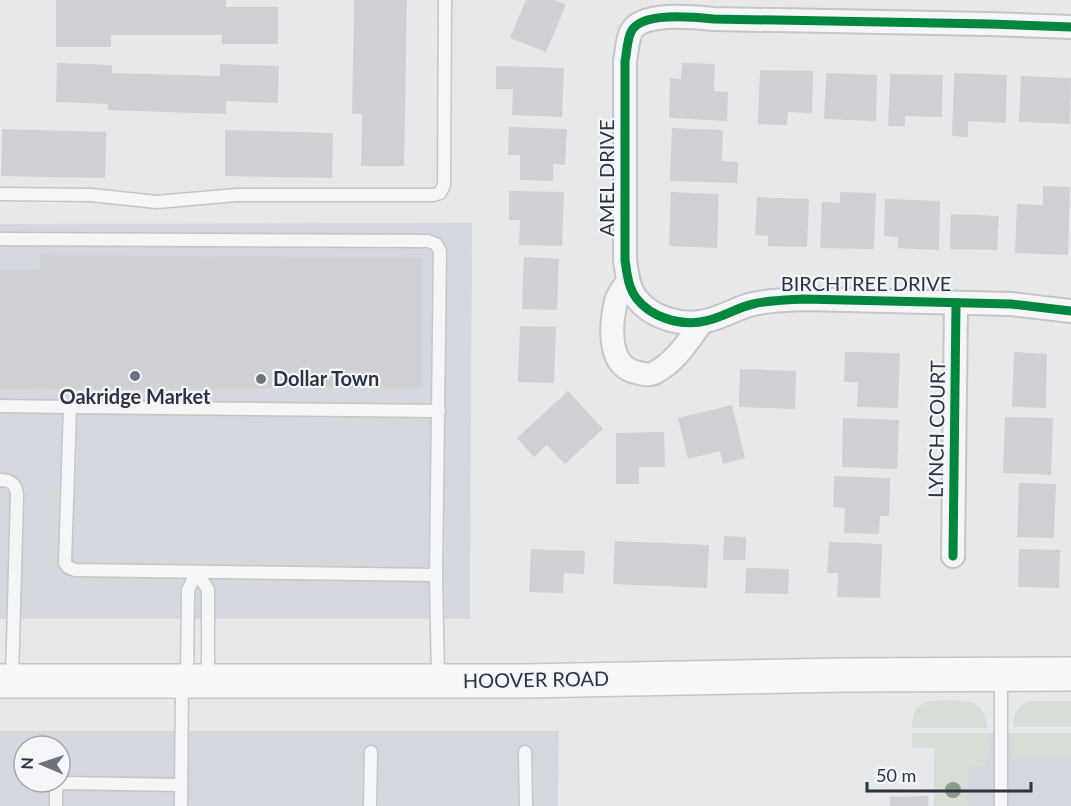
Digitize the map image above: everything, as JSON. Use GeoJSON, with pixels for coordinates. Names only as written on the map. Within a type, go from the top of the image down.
{"type":"FeatureCollection","features":[{"type":"Feature","properties":{"kind":"main road","name":"HOOVER ROAD"},"geometry":{"type":"LineString","coordinates":[[6,681],[438,681],[1071,674]]}},
{"type":"Feature","properties":{"kind":"street","name":"AMEL DRIVE"},"geometry":{"type":"LineString","coordinates":[[664,318],[649,310],[636,299],[628,281],[625,260],[625,61],[631,31],[637,24],[661,17],[679,16],[714,19],[1071,27]]}},
{"type":"Feature","properties":{"kind":"street"},"geometry":{"type":"LineString","coordinates":[[628,281],[617,300],[613,328],[616,359],[627,369],[640,374],[653,374],[670,361],[702,322]]}},
{"type":"Feature","properties":{"kind":"street","name":"BIRCHTREE DRIVE"},"geometry":{"type":"LineString","coordinates":[[664,318],[682,322],[702,322],[751,304],[804,299],[1011,304],[1071,310]]}},
{"type":"Feature","properties":{"kind":"street","name":"LYNCH COURT"},"geometry":{"type":"LineString","coordinates":[[953,556],[956,303]]}},
{"type":"Feature","properties":{"kind":"lane"},"geometry":{"type":"LineString","coordinates":[[0,194],[91,195],[157,202],[236,195],[433,195],[440,193],[444,185],[445,0]]}},
{"type":"Feature","properties":{"kind":"lane"},"geometry":{"type":"LineString","coordinates":[[0,239],[429,241],[436,244],[440,251],[436,575],[438,681]]}},
{"type":"Feature","properties":{"kind":"lane"},"geometry":{"type":"LineString","coordinates":[[0,406],[439,411]]}},
{"type":"Feature","properties":{"kind":"lane"},"geometry":{"type":"LineString","coordinates":[[70,407],[65,563],[68,567],[75,570],[436,575]]}},
{"type":"Feature","properties":{"kind":"lane"},"geometry":{"type":"LineString","coordinates":[[0,480],[12,483],[17,495],[6,681]]}},
{"type":"Feature","properties":{"kind":"lane"},"geometry":{"type":"LineString","coordinates":[[181,806],[181,785],[192,681],[208,590],[197,572]]}},
{"type":"Feature","properties":{"kind":"lane"},"geometry":{"type":"LineString","coordinates":[[192,681],[188,590],[197,572]]}},
{"type":"Feature","properties":{"kind":"lane"},"geometry":{"type":"LineString","coordinates":[[1001,674],[1001,806]]}},
{"type":"Feature","properties":{"kind":"lane"},"geometry":{"type":"LineString","coordinates":[[370,806],[371,752]]}},
{"type":"Feature","properties":{"kind":"lane"},"geometry":{"type":"LineString","coordinates":[[525,752],[526,806]]}},
{"type":"Feature","properties":{"kind":"lane"},"geometry":{"type":"LineString","coordinates":[[56,806],[57,785],[64,783],[181,785]]}},
{"type":"Feature","properties":{"kind":"shaded area"},"geometry":{"type":"Polygon","coordinates":[[[472,223],[470,619],[0,619],[0,224],[472,223]]]}},
{"type":"Feature","properties":{"kind":"shaded area"},"geometry":{"type":"Polygon","coordinates":[[[955,700],[974,703],[984,713],[987,728],[912,728],[915,711],[930,701],[955,700]]]}},
{"type":"Feature","properties":{"kind":"shaded area"},"geometry":{"type":"Polygon","coordinates":[[[1032,701],[1071,701],[1071,727],[1013,727],[1017,710],[1023,704],[1032,701]]]}},
{"type":"Feature","properties":{"kind":"shaded area"},"geometry":{"type":"Polygon","coordinates":[[[0,731],[559,731],[558,806],[0,806],[0,731]]]}},
{"type":"Feature","properties":{"kind":"shaded area"},"geometry":{"type":"Polygon","coordinates":[[[912,733],[988,733],[989,756],[986,764],[981,767],[968,768],[968,806],[935,806],[936,748],[912,748],[912,733]]]}},
{"type":"Feature","properties":{"kind":"shaded area"},"geometry":{"type":"Polygon","coordinates":[[[935,733],[1071,733],[1071,806],[934,806],[935,733]]]}},
{"type":"Feature","properties":{"kind":"shaded area"},"geometry":{"type":"Polygon","coordinates":[[[1012,733],[1071,733],[1071,756],[1012,756],[1012,733]]]}},
{"type":"Feature","properties":{"kind":"building"},"geometry":{"type":"Polygon","coordinates":[[[56,0],[226,0],[226,7],[278,7],[278,44],[222,44],[222,35],[111,35],[111,47],[56,47],[56,0]]]}},
{"type":"Feature","properties":{"kind":"building"},"geometry":{"type":"Polygon","coordinates":[[[354,0],[407,0],[404,166],[361,166],[362,114],[352,114],[354,0]]]}},
{"type":"Feature","properties":{"kind":"building"},"geometry":{"type":"Polygon","coordinates":[[[526,0],[555,0],[566,5],[546,52],[510,38],[526,0]]]}},
{"type":"Feature","properties":{"kind":"building"},"geometry":{"type":"Polygon","coordinates":[[[57,63],[112,65],[112,73],[220,76],[220,64],[279,66],[278,103],[226,101],[226,114],[108,110],[108,104],[56,102],[57,63]]]}},
{"type":"Feature","properties":{"kind":"building"},"geometry":{"type":"Polygon","coordinates":[[[682,63],[715,64],[714,91],[728,92],[727,121],[669,118],[670,78],[681,79],[682,63]]]}},
{"type":"Feature","properties":{"kind":"building"},"geometry":{"type":"Polygon","coordinates":[[[496,66],[564,68],[562,117],[512,115],[513,89],[496,89],[496,66]]]}},
{"type":"Feature","properties":{"kind":"building"},"geometry":{"type":"Polygon","coordinates":[[[760,70],[813,71],[812,113],[788,112],[787,125],[758,124],[760,70]]]}},
{"type":"Feature","properties":{"kind":"building"},"geometry":{"type":"Polygon","coordinates":[[[826,73],[877,75],[876,121],[824,119],[826,73]]]}},
{"type":"Feature","properties":{"kind":"building"},"geometry":{"type":"Polygon","coordinates":[[[954,73],[1007,75],[1006,123],[968,121],[968,137],[952,136],[954,73]]]}},
{"type":"Feature","properties":{"kind":"building"},"geometry":{"type":"Polygon","coordinates":[[[890,74],[943,75],[942,117],[905,116],[905,126],[888,126],[890,74]]]}},
{"type":"Feature","properties":{"kind":"building"},"geometry":{"type":"Polygon","coordinates":[[[1021,76],[1071,78],[1070,124],[1019,122],[1021,76]]]}},
{"type":"Feature","properties":{"kind":"building"},"geometry":{"type":"Polygon","coordinates":[[[509,127],[567,129],[565,165],[553,164],[553,181],[520,180],[520,155],[508,155],[509,127]]]}},
{"type":"Feature","properties":{"kind":"building"},"geometry":{"type":"Polygon","coordinates":[[[672,128],[723,130],[722,161],[738,162],[737,183],[670,181],[672,128]]]}},
{"type":"Feature","properties":{"kind":"building"},"geometry":{"type":"Polygon","coordinates":[[[2,129],[106,132],[105,178],[1,176],[2,129]]]}},
{"type":"Feature","properties":{"kind":"building"},"geometry":{"type":"Polygon","coordinates":[[[225,130],[333,133],[332,178],[225,176],[225,130]]]}},
{"type":"Feature","properties":{"kind":"building"},"geometry":{"type":"Polygon","coordinates":[[[1043,186],[1070,187],[1068,255],[1015,253],[1017,204],[1043,205],[1043,186]]]}},
{"type":"Feature","properties":{"kind":"building"},"geometry":{"type":"Polygon","coordinates":[[[509,191],[564,192],[562,246],[519,245],[520,220],[509,220],[509,191]]]}},
{"type":"Feature","properties":{"kind":"building"},"geometry":{"type":"Polygon","coordinates":[[[671,192],[719,194],[717,248],[669,246],[671,192]]]}},
{"type":"Feature","properties":{"kind":"building"},"geometry":{"type":"Polygon","coordinates":[[[840,192],[876,193],[874,249],[820,248],[822,202],[840,203],[840,192]]]}},
{"type":"Feature","properties":{"kind":"building"},"geometry":{"type":"Polygon","coordinates":[[[757,197],[809,199],[807,247],[768,246],[768,236],[755,235],[757,197]]]}},
{"type":"Feature","properties":{"kind":"building"},"geometry":{"type":"Polygon","coordinates":[[[885,199],[940,201],[939,250],[898,248],[898,237],[884,236],[885,199]]]}},
{"type":"Feature","properties":{"kind":"building"},"geometry":{"type":"Polygon","coordinates":[[[951,214],[999,216],[997,250],[950,249],[951,214]]]}},
{"type":"Feature","properties":{"kind":"building"},"geometry":{"type":"Polygon","coordinates":[[[40,255],[422,258],[422,388],[0,389],[0,270],[39,270],[40,255]]]}},
{"type":"Feature","properties":{"kind":"building"},"geometry":{"type":"Polygon","coordinates":[[[524,257],[559,259],[557,310],[522,309],[524,257]]]}},
{"type":"Feature","properties":{"kind":"building"},"geometry":{"type":"Polygon","coordinates":[[[520,326],[556,327],[554,383],[518,382],[520,326]]]}},
{"type":"Feature","properties":{"kind":"building"},"geometry":{"type":"Polygon","coordinates":[[[845,352],[900,353],[898,408],[857,407],[858,382],[844,382],[845,352]]]}},
{"type":"Feature","properties":{"kind":"building"},"geometry":{"type":"Polygon","coordinates":[[[1014,352],[1047,354],[1046,408],[1012,407],[1014,352]]]}},
{"type":"Feature","properties":{"kind":"building"},"geometry":{"type":"Polygon","coordinates":[[[740,369],[796,371],[795,409],[739,407],[740,369]]]}},
{"type":"Feature","properties":{"kind":"building"},"geometry":{"type":"Polygon","coordinates":[[[568,391],[603,429],[565,464],[547,445],[534,457],[517,438],[568,391]]]}},
{"type":"Feature","properties":{"kind":"building"},"geometry":{"type":"Polygon","coordinates":[[[732,405],[745,458],[723,464],[720,451],[688,459],[678,418],[732,405]]]}},
{"type":"Feature","properties":{"kind":"building"},"geometry":{"type":"Polygon","coordinates":[[[1005,417],[1053,418],[1051,475],[1003,473],[1005,417]]]}},
{"type":"Feature","properties":{"kind":"building"},"geometry":{"type":"Polygon","coordinates":[[[843,418],[899,420],[897,469],[842,467],[843,418]]]}},
{"type":"Feature","properties":{"kind":"building"},"geometry":{"type":"Polygon","coordinates":[[[664,432],[665,467],[639,467],[639,484],[616,484],[616,433],[664,432]]]}},
{"type":"Feature","properties":{"kind":"building"},"geometry":{"type":"Polygon","coordinates":[[[834,476],[890,478],[889,516],[880,516],[879,534],[844,533],[845,508],[833,507],[834,476]]]}},
{"type":"Feature","properties":{"kind":"building"},"geometry":{"type":"Polygon","coordinates":[[[1019,483],[1056,484],[1054,538],[1017,537],[1019,483]]]}},
{"type":"Feature","properties":{"kind":"building"},"geometry":{"type":"Polygon","coordinates":[[[724,536],[746,537],[745,560],[723,560],[724,536]]]}},
{"type":"Feature","properties":{"kind":"building"},"geometry":{"type":"Polygon","coordinates":[[[615,541],[709,545],[707,588],[613,584],[615,541]]]}},
{"type":"Feature","properties":{"kind":"building"},"geometry":{"type":"Polygon","coordinates":[[[829,542],[882,544],[880,598],[837,597],[838,573],[827,573],[829,542]]]}},
{"type":"Feature","properties":{"kind":"building"},"geometry":{"type":"Polygon","coordinates":[[[531,549],[585,551],[584,574],[564,573],[563,593],[529,592],[531,549]]]}},
{"type":"Feature","properties":{"kind":"building"},"geometry":{"type":"Polygon","coordinates":[[[1019,549],[1060,550],[1059,588],[1018,587],[1019,549]]]}},
{"type":"Feature","properties":{"kind":"building"},"geometry":{"type":"Polygon","coordinates":[[[746,568],[789,569],[788,594],[745,593],[746,568]]]}},
{"type":"Feature","properties":{"kind":"building"},"geometry":{"type":"Polygon","coordinates":[[[929,796],[928,806],[890,806],[890,797],[929,796]]]}},
{"type":"Feature","properties":{"kind":"cycle path"},"geometry":{"type":"LineString","coordinates":[[1071,27],[669,17],[656,18],[636,25],[630,35],[625,61],[625,260],[628,280],[634,295],[657,315],[674,321],[692,323],[714,319],[753,304],[804,299],[1011,304],[1071,311]]}},
{"type":"Feature","properties":{"kind":"cycle path"},"geometry":{"type":"LineString","coordinates":[[953,556],[956,303]]}},
{"type":"Feature","properties":{"kind":"place","name":"Oakridge Market"},"geometry":{"type":"Point","coordinates":[135,376]}},
{"type":"Feature","properties":{"kind":"place","name":"Dollar Town"},"geometry":{"type":"Point","coordinates":[261,379]}}]}
